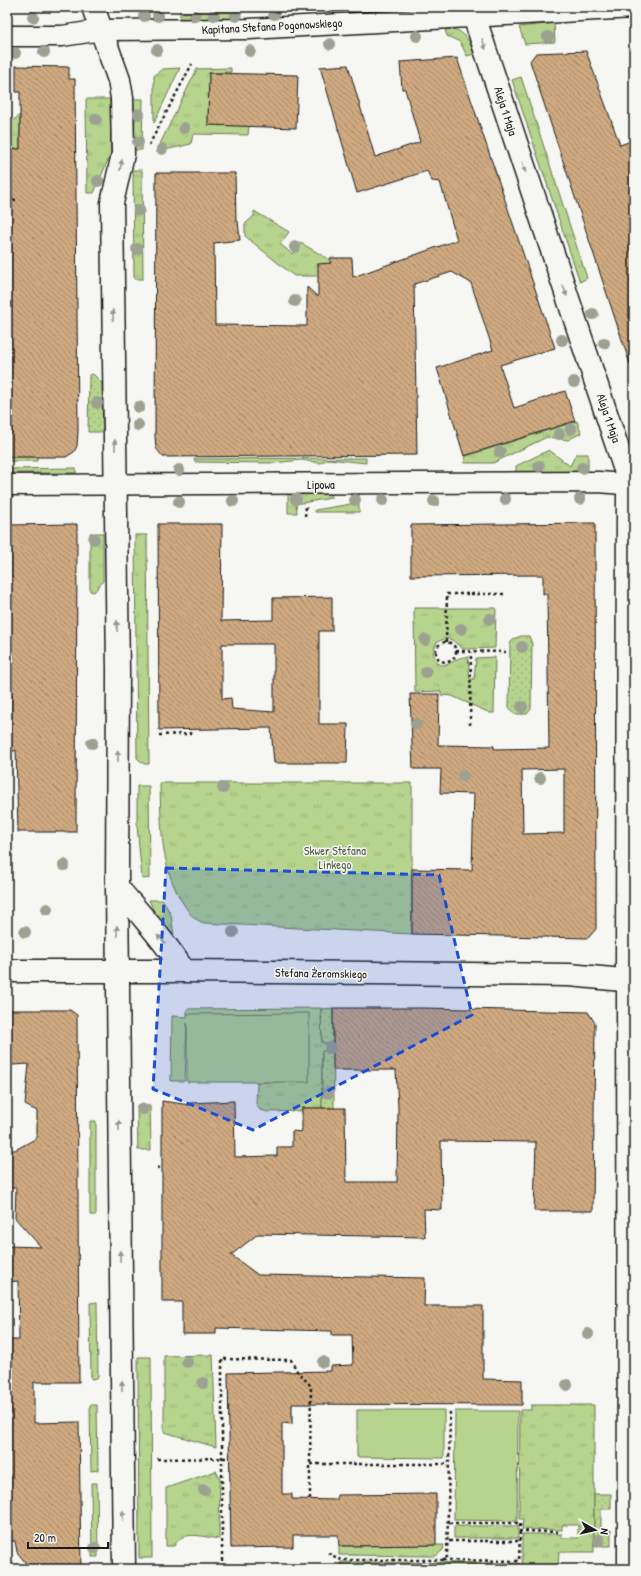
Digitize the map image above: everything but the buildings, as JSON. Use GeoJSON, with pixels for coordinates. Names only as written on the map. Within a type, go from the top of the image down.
{"type":"FeatureCollection","features":[{"type":"Feature","properties":{"kind":"street"},"geometry":{"type":"LineString","coordinates":[[93,7],[119,80],[122,98],[123,154],[112,202],[124,1569]]}},
{"type":"Feature","properties":{"kind":"street","name":"Kapitana Stefana Pogonowskiego"},"geometry":{"type":"LineString","coordinates":[[7,36],[62,36],[102,30],[249,29],[473,12],[634,8]]}},
{"type":"Feature","properties":{"kind":"street","name":"Aleja 1 Maja"},"geometry":{"type":"LineString","coordinates":[[473,12],[631,485],[631,980],[628,1569]]}},
{"type":"Feature","properties":{"kind":"street","name":"Lipowa"},"geometry":{"type":"LineString","coordinates":[[7,484],[610,482],[631,485]]}},
{"type":"Feature","properties":{"kind":"street"},"geometry":{"type":"LineString","coordinates":[[117,887],[152,931],[167,945],[184,971]]}},
{"type":"Feature","properties":{"kind":"street","name":"Stefana Żeromskiego"},"geometry":{"type":"LineString","coordinates":[[7,971],[118,970],[568,975],[631,980]]}},
{"type":"Feature","properties":{"kind":"path"},"geometry":{"type":"LineString","coordinates":[[146,150],[192,64]]}},
{"type":"Feature","properties":{"kind":"path"},"geometry":{"type":"LineString","coordinates":[[7,200],[16,200]]}},
{"type":"Feature","properties":{"kind":"path"},"geometry":{"type":"LineString","coordinates":[[446,642],[446,594],[506,594]]}},
{"type":"Feature","properties":{"kind":"path"},"geometry":{"type":"LineString","coordinates":[[446,642],[454,645],[456,652],[452,660],[446,662],[440,660],[436,655],[437,648],[441,643],[446,642]]}},
{"type":"Feature","properties":{"kind":"path"},"geometry":{"type":"LineString","coordinates":[[456,652],[506,652]]}},
{"type":"Feature","properties":{"kind":"path"},"geometry":{"type":"LineString","coordinates":[[470,725],[471,652]]}},
{"type":"Feature","properties":{"kind":"path"},"geometry":{"type":"LineString","coordinates":[[159,734],[190,734],[190,729]]}},
{"type":"Feature","properties":{"kind":"path"},"geometry":{"type":"LineString","coordinates":[[157,1168],[162,1167]]}},
{"type":"Feature","properties":{"kind":"path"},"geometry":{"type":"LineString","coordinates":[[222,1567],[222,1359],[291,1360],[297,1371],[311,1386],[310,1499]]}},
{"type":"Feature","properties":{"kind":"path"},"geometry":{"type":"LineString","coordinates":[[443,1560],[447,1557],[449,1541],[450,1410]]}},
{"type":"Feature","properties":{"kind":"path"},"geometry":{"type":"LineString","coordinates":[[157,1459],[230,1458]]}},
{"type":"Feature","properties":{"kind":"path"},"geometry":{"type":"LineString","coordinates":[[310,1464],[449,1464]]}},
{"type":"Feature","properties":{"kind":"path"},"geometry":{"type":"LineString","coordinates":[[328,1553],[341,1560],[519,1561],[520,1523],[448,1523]]}},
{"type":"Feature","properties":{"kind":"path"},"geometry":{"type":"LineString","coordinates":[[520,1531],[561,1532]]}},
{"type":"Feature","properties":{"kind":"path"},"geometry":{"type":"LineString","coordinates":[[449,1541],[520,1541]]}},
{"type":"Feature","properties":{"kind":"highlighted area"},"geometry":{"type":"Polygon","coordinates":[[[166,868],[439,875],[472,1015],[253,1130],[153,1089],[166,868]]]}},
{"type":"Feature","properties":{"kind":"green space"},"geometry":{"type":"Polygon","coordinates":[[[342,8],[405,8],[341,12],[342,8]]]}},
{"type":"Feature","properties":{"kind":"green space"},"geometry":{"type":"Polygon","coordinates":[[[180,12],[239,12],[239,19],[180,19],[180,12]]]}},
{"type":"Feature","properties":{"kind":"green space"},"geometry":{"type":"Polygon","coordinates":[[[554,23],[555,42],[525,44],[519,27],[554,23]]]}},
{"type":"Feature","properties":{"kind":"green space"},"geometry":{"type":"Polygon","coordinates":[[[445,30],[457,30],[464,35],[471,45],[474,54],[467,56],[460,42],[447,36],[445,30]]]}},
{"type":"Feature","properties":{"kind":"green space"},"geometry":{"type":"Polygon","coordinates":[[[180,68],[154,123],[154,76],[162,69],[180,68]]]}},
{"type":"Feature","properties":{"kind":"green space"},"geometry":{"type":"Polygon","coordinates":[[[231,68],[231,72],[209,73],[208,125],[249,126],[248,135],[193,134],[191,144],[156,152],[197,69],[231,68]]]}},
{"type":"Feature","properties":{"kind":"green space"},"geometry":{"type":"Polygon","coordinates":[[[521,77],[587,278],[580,282],[512,80],[521,77]]]}},
{"type":"Feature","properties":{"kind":"green space"},"geometry":{"type":"Polygon","coordinates":[[[86,99],[110,99],[111,153],[94,193],[87,193],[86,99]]]}},
{"type":"Feature","properties":{"kind":"green space"},"geometry":{"type":"Polygon","coordinates":[[[133,99],[143,99],[142,150],[134,150],[135,116],[133,99]]]}},
{"type":"Feature","properties":{"kind":"green space"},"geometry":{"type":"Polygon","coordinates":[[[20,115],[20,149],[7,149],[7,122],[11,122],[20,115]]]}},
{"type":"Feature","properties":{"kind":"green space"},"geometry":{"type":"Polygon","coordinates":[[[133,170],[142,170],[143,279],[134,279],[133,170]]]}},
{"type":"Feature","properties":{"kind":"green space"},"geometry":{"type":"Polygon","coordinates":[[[254,211],[289,232],[280,244],[292,254],[301,243],[330,260],[330,263],[318,276],[294,276],[245,236],[245,224],[254,216],[254,211]]]}},
{"type":"Feature","properties":{"kind":"green space"},"geometry":{"type":"Polygon","coordinates":[[[93,374],[102,383],[103,432],[88,432],[89,375],[93,374]]]}},
{"type":"Feature","properties":{"kind":"green space"},"geometry":{"type":"Polygon","coordinates":[[[577,421],[581,433],[568,440],[547,437],[493,463],[464,463],[466,456],[577,421]]]}},
{"type":"Feature","properties":{"kind":"green space"},"geometry":{"type":"Polygon","coordinates":[[[549,450],[570,466],[576,454],[588,454],[588,473],[516,472],[516,466],[549,450]]]}},
{"type":"Feature","properties":{"kind":"green space"},"geometry":{"type":"Polygon","coordinates":[[[7,457],[37,457],[37,461],[7,461],[7,457]]]}},
{"type":"Feature","properties":{"kind":"green space"},"geometry":{"type":"Polygon","coordinates":[[[366,458],[366,463],[328,459],[320,463],[301,460],[274,463],[195,462],[194,459],[366,458]]]}},
{"type":"Feature","properties":{"kind":"green space"},"geometry":{"type":"Polygon","coordinates":[[[76,468],[76,473],[7,473],[7,469],[76,468]]]}},
{"type":"Feature","properties":{"kind":"green space"},"geometry":{"type":"Polygon","coordinates":[[[288,494],[331,494],[331,498],[296,504],[297,513],[288,513],[288,494]]]}},
{"type":"Feature","properties":{"kind":"green space"},"geometry":{"type":"Polygon","coordinates":[[[351,494],[359,494],[359,512],[315,512],[315,510],[351,504],[351,494]]]}},
{"type":"Feature","properties":{"kind":"green space"},"geometry":{"type":"Polygon","coordinates":[[[90,533],[103,533],[103,581],[94,592],[90,591],[90,533]]]}},
{"type":"Feature","properties":{"kind":"green space"},"geometry":{"type":"Polygon","coordinates":[[[135,535],[147,535],[149,764],[144,764],[137,758],[135,535]]]}},
{"type":"Feature","properties":{"kind":"green space"},"geometry":{"type":"Polygon","coordinates":[[[414,608],[496,608],[495,648],[463,649],[452,640],[446,638],[437,642],[433,653],[437,663],[442,665],[449,664],[463,657],[468,657],[470,679],[474,679],[476,658],[495,657],[494,713],[490,713],[452,696],[441,695],[441,691],[415,692],[414,608]]]}},
{"type":"Feature","properties":{"kind":"green space"},"geometry":{"type":"Polygon","coordinates":[[[521,636],[529,636],[532,644],[531,709],[527,714],[514,714],[509,707],[510,644],[513,639],[521,636]]]}},
{"type":"Feature","properties":{"kind":"green space","name":"Skwer Stefana Linkego"},"geometry":{"type":"Polygon","coordinates":[[[160,783],[412,783],[412,934],[204,923],[196,919],[181,900],[174,886],[165,858],[160,783]]]}},
{"type":"Feature","properties":{"kind":"green space"},"geometry":{"type":"Polygon","coordinates":[[[137,786],[149,786],[150,878],[142,879],[137,825],[137,786]]]}},
{"type":"Feature","properties":{"kind":"green space"},"geometry":{"type":"Polygon","coordinates":[[[149,900],[163,900],[171,915],[174,935],[157,918],[149,900]]]}},
{"type":"Feature","properties":{"kind":"green space"},"geometry":{"type":"Polygon","coordinates":[[[321,1008],[322,1042],[327,1043],[328,1051],[322,1052],[322,1108],[302,1108],[302,1111],[268,1112],[260,1110],[256,1104],[257,1082],[309,1081],[187,1014],[187,1009],[321,1008]]]}},
{"type":"Feature","properties":{"kind":"green space"},"geometry":{"type":"Polygon","coordinates":[[[333,1008],[334,1108],[322,1108],[322,1051],[328,1051],[327,1043],[322,1043],[321,1009],[333,1008]]]}},
{"type":"Feature","properties":{"kind":"green space"},"geometry":{"type":"Polygon","coordinates":[[[309,1013],[309,1082],[187,1082],[187,1023],[185,1081],[171,1081],[172,1016],[187,1017],[187,1014],[309,1013]]]}},
{"type":"Feature","properties":{"kind":"green space"},"geometry":{"type":"Polygon","coordinates":[[[137,1105],[150,1105],[151,1150],[138,1150],[137,1105]]]}},
{"type":"Feature","properties":{"kind":"green space"},"geometry":{"type":"Polygon","coordinates":[[[90,1121],[96,1121],[96,1215],[90,1215],[90,1121]]]}},
{"type":"Feature","properties":{"kind":"green space"},"geometry":{"type":"Polygon","coordinates":[[[97,1302],[98,1378],[91,1379],[90,1303],[97,1302]]]}},
{"type":"Feature","properties":{"kind":"green space"},"geometry":{"type":"Polygon","coordinates":[[[213,1355],[216,1447],[164,1432],[164,1356],[213,1355]]]}},
{"type":"Feature","properties":{"kind":"green space"},"geometry":{"type":"Polygon","coordinates":[[[138,1357],[151,1357],[152,1558],[139,1558],[138,1357]]]}},
{"type":"Feature","properties":{"kind":"green space"},"geometry":{"type":"Polygon","coordinates":[[[90,1405],[97,1405],[98,1470],[91,1471],[90,1405]]]}},
{"type":"Feature","properties":{"kind":"green space"},"geometry":{"type":"Polygon","coordinates":[[[531,1405],[594,1405],[594,1552],[559,1552],[558,1567],[595,1568],[594,1569],[522,1569],[522,1534],[562,1534],[562,1538],[578,1538],[578,1525],[562,1525],[562,1530],[522,1529],[523,1519],[519,1519],[520,1410],[531,1410],[531,1405]]]}},
{"type":"Feature","properties":{"kind":"green space"},"geometry":{"type":"Polygon","coordinates":[[[357,1410],[444,1410],[444,1458],[357,1457],[357,1410]]]}},
{"type":"Feature","properties":{"kind":"green space"},"geometry":{"type":"Polygon","coordinates":[[[455,1411],[518,1411],[517,1521],[454,1520],[455,1411]]]}},
{"type":"Feature","properties":{"kind":"green space"},"geometry":{"type":"Polygon","coordinates":[[[216,1471],[220,1479],[219,1539],[194,1535],[183,1537],[174,1546],[166,1546],[166,1488],[216,1471]]]}},
{"type":"Feature","properties":{"kind":"green space"},"geometry":{"type":"Polygon","coordinates":[[[91,1483],[97,1483],[98,1557],[92,1557],[91,1483]]]}},
{"type":"Feature","properties":{"kind":"green space"},"geometry":{"type":"Polygon","coordinates":[[[594,1494],[611,1494],[611,1509],[601,1509],[601,1530],[611,1530],[611,1546],[594,1546],[594,1494]]]}},
{"type":"Feature","properties":{"kind":"green space"},"geometry":{"type":"Polygon","coordinates":[[[454,1526],[518,1526],[518,1538],[454,1538],[454,1526]]]}},
{"type":"Feature","properties":{"kind":"green space"},"geometry":{"type":"Polygon","coordinates":[[[444,1545],[443,1550],[436,1556],[339,1555],[339,1546],[444,1545]]]}},
{"type":"Feature","properties":{"kind":"green space"},"geometry":{"type":"Polygon","coordinates":[[[341,1562],[519,1563],[519,1569],[341,1569],[341,1562]]]}}]}
